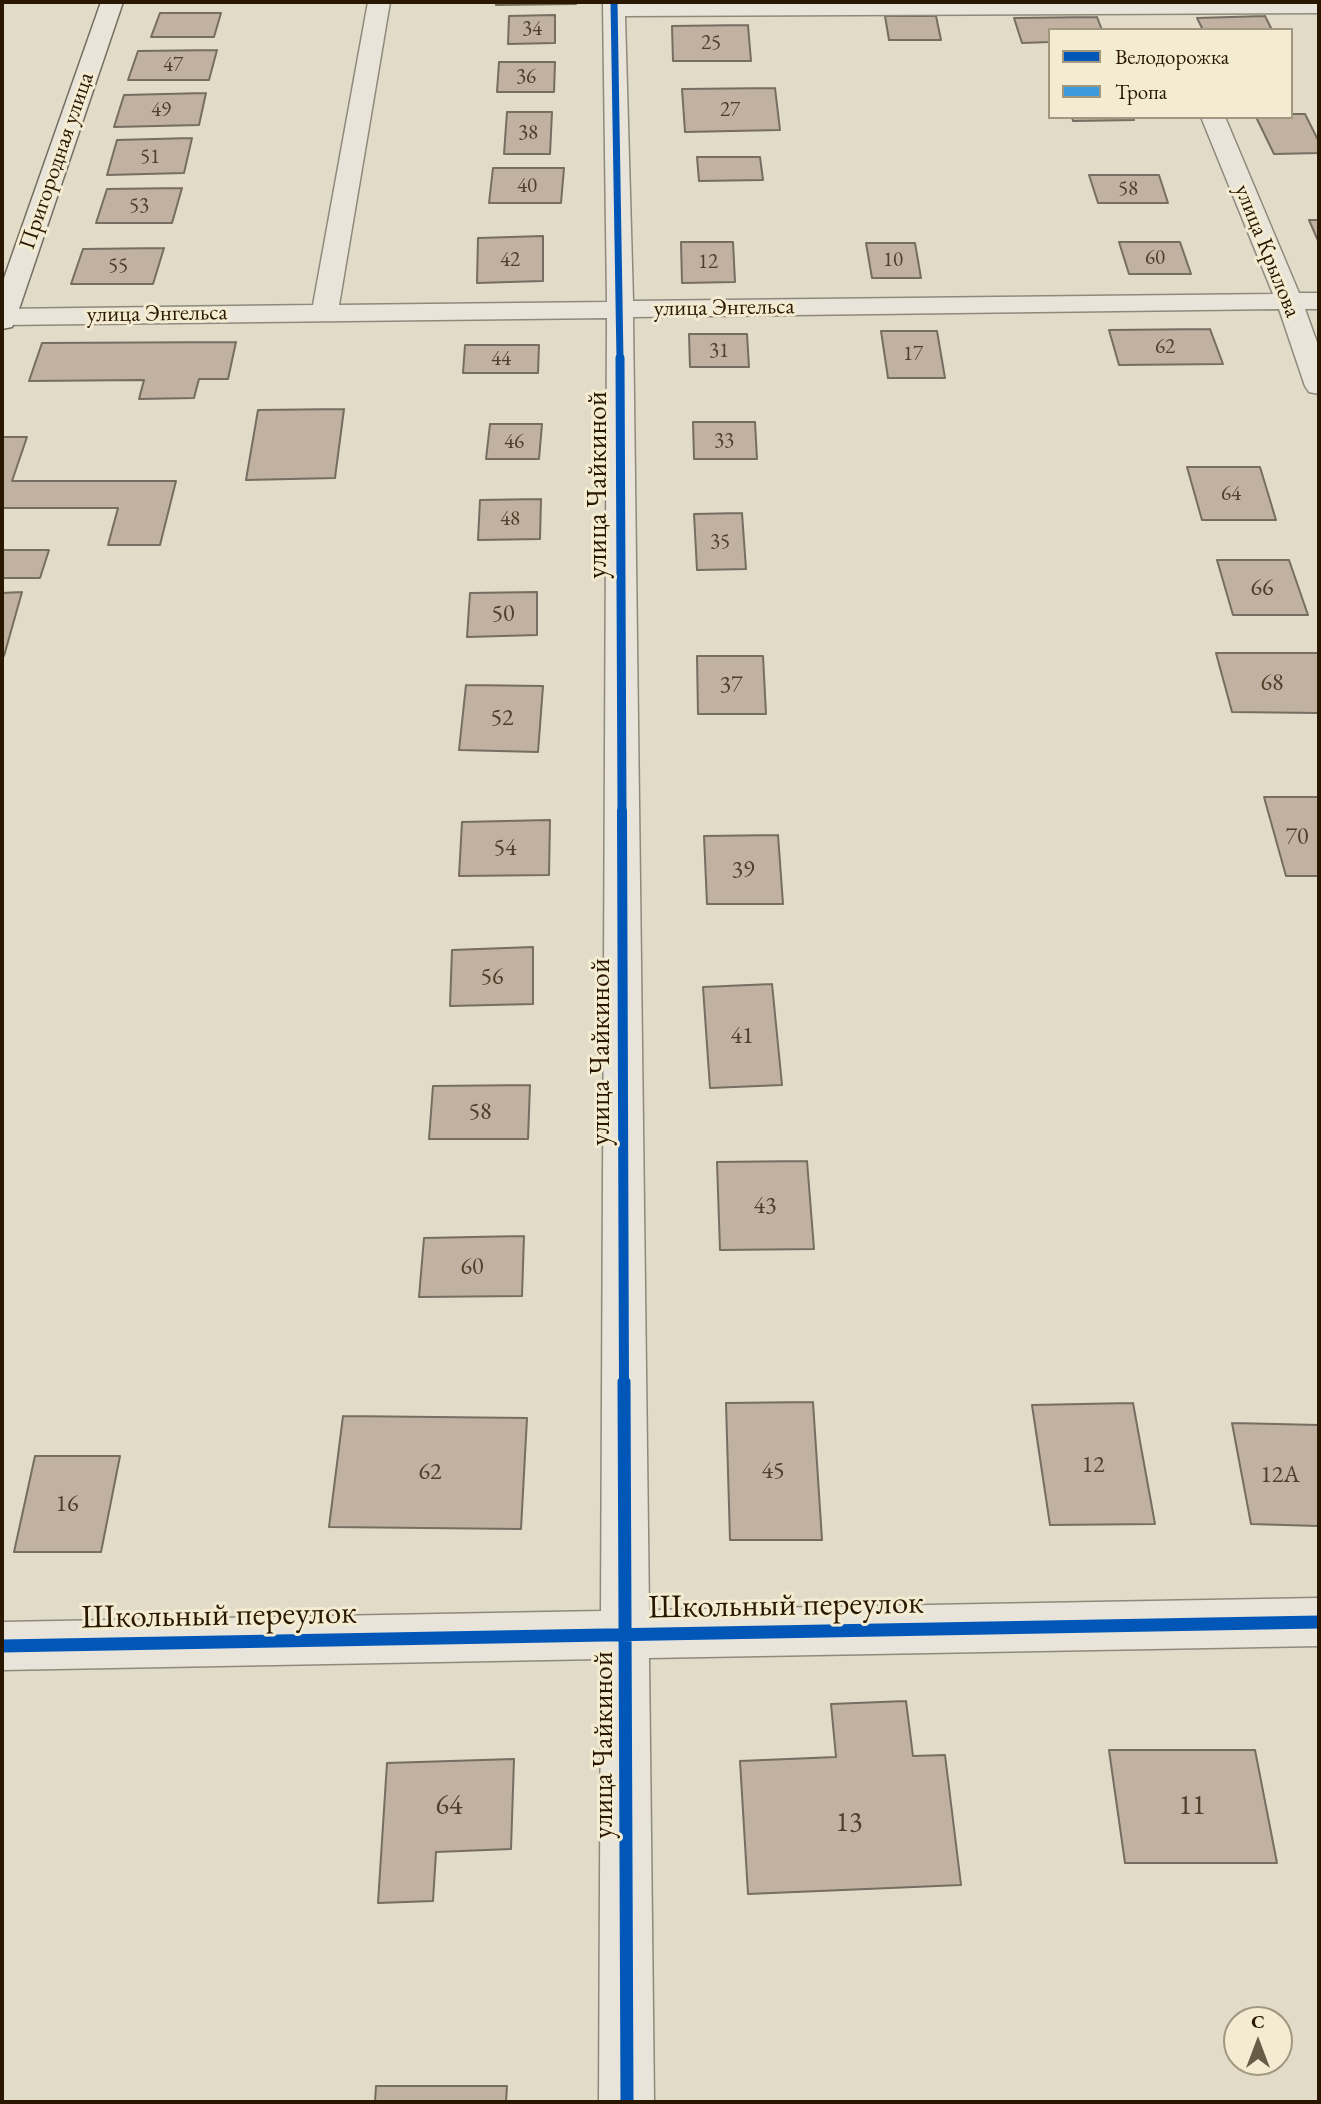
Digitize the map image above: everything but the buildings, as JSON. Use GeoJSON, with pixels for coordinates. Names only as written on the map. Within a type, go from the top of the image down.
{"type":"FeatureCollection","features":[{"type":"Feature","properties":{"kind":"street","name":"Пригородная улица"},"geometry":{"type":"LineString","coordinates":[[2,318],[112,2]]}},
{"type":"Feature","properties":{"kind":"street"},"geometry":{"type":"LineString","coordinates":[[325,312],[379,2]]}},
{"type":"Feature","properties":{"kind":"street"},"geometry":{"type":"LineString","coordinates":[[1167,4],[1176,28]]}},
{"type":"Feature","properties":{"kind":"street"},"geometry":{"type":"LineString","coordinates":[[614,5],[1319,6]]}},
{"type":"Feature","properties":{"kind":"street","name":"улица Чайкиной"},"geometry":{"type":"LineString","coordinates":[[614,5],[620,310],[627,2102]]}},
{"type":"Feature","properties":{"kind":"street","name":"улица Крылова"},"geometry":{"type":"LineString","coordinates":[[1214,119],[1289,301],[1319,386]]}},
{"type":"Feature","properties":{"kind":"street","name":"улица Энгельса"},"geometry":{"type":"LineString","coordinates":[[2,318],[1319,300]]}},
{"type":"Feature","properties":{"kind":"street","name":"Школьный переулок"},"geometry":{"type":"LineString","coordinates":[[2,1646],[1319,1622]]}},
{"type":"Feature","properties":{"kind":"cycle path"},"geometry":{"type":"LineString","coordinates":[[614,2],[620,310],[627,2102]]}},
{"type":"Feature","properties":{"kind":"cycle path"},"geometry":{"type":"LineString","coordinates":[[2,1646],[1319,1622]]}}]}
